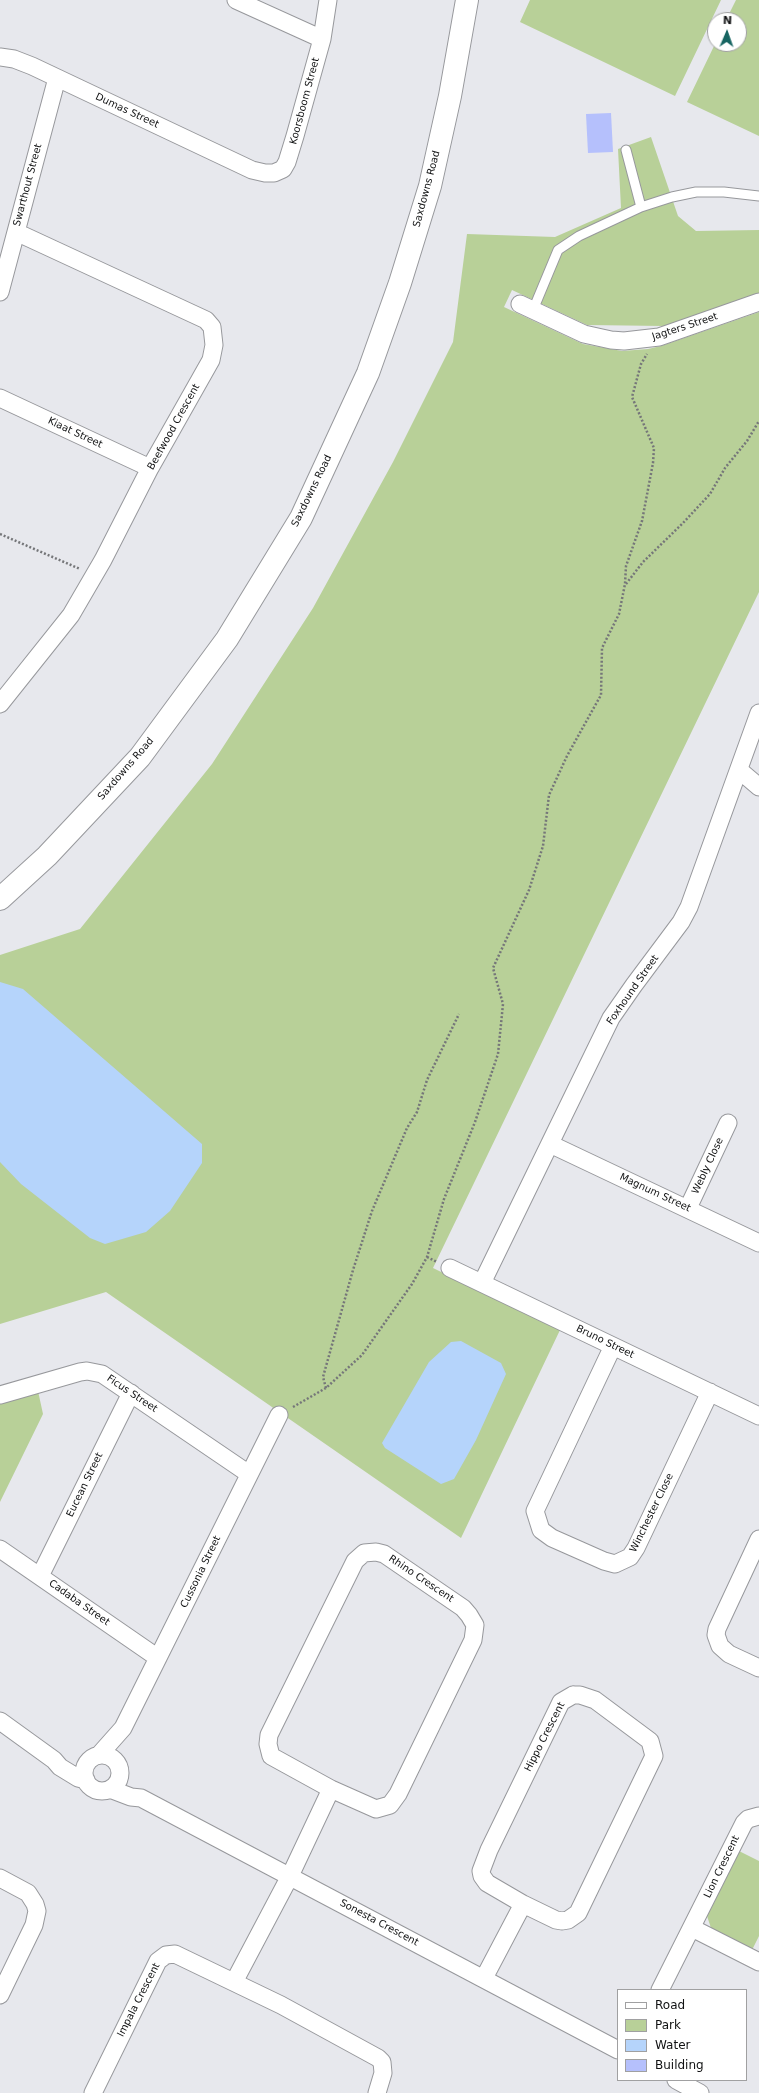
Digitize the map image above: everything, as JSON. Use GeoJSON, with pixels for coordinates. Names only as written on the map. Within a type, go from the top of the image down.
{"type":"FeatureCollection","features":[{"type":"Feature","properties":{"kind":"street"},"geometry":{"type":"LineString","coordinates":[[236,0],[322,39]]}},
{"type":"Feature","properties":{"kind":"street","name":"Koorsboom Street"},"geometry":{"type":"LineString","coordinates":[[252,170],[265,173],[274,173],[283,169],[287,162],[322,39],[328,0]]}},
{"type":"Feature","properties":{"kind":"street","name":"Saxdowns Road"},"geometry":{"type":"LineString","coordinates":[[0,899],[47,856],[140,757],[227,638],[301,518],[368,373],[400,282],[430,186],[450,96],[467,0]]}},
{"type":"Feature","properties":{"kind":"street","name":"Dumas Street"},"geometry":{"type":"LineString","coordinates":[[0,57],[14,59],[57,78],[252,170]]}},
{"type":"Feature","properties":{"kind":"street","name":"Swarthout Street"},"geometry":{"type":"LineString","coordinates":[[0,292],[57,78]]}},
{"type":"Feature","properties":{"kind":"street","name":"Beefwood Crescent"},"geometry":{"type":"LineString","coordinates":[[0,704],[71,615],[94,575],[150,468],[211,360],[214,345],[212,327],[206,320],[16,232]]}},
{"type":"Feature","properties":{"kind":"street","name":"Jagters Street"},"geometry":{"type":"LineString","coordinates":[[526,307],[597,338],[624,341],[653,338],[759,302]]}},
{"type":"Feature","properties":{"kind":"street","name":"Kiaat Street"},"geometry":{"type":"LineString","coordinates":[[0,398],[150,468]]}},
{"type":"Feature","properties":{"kind":"street","name":"Foxhound Street"},"geometry":{"type":"LineString","coordinates":[[482,1283],[611,1018],[682,922],[759,713]]}},
{"type":"Feature","properties":{"kind":"street"},"geometry":{"type":"LineString","coordinates":[[739,770],[759,787]]}},
{"type":"Feature","properties":{"kind":"street","name":"Webly Close"},"geometry":{"type":"LineString","coordinates":[[688,1208],[728,1123]]}},
{"type":"Feature","properties":{"kind":"street","name":"Magnum Street"},"geometry":{"type":"LineString","coordinates":[[550,1144],[759,1242]]}},
{"type":"Feature","properties":{"kind":"street","name":"Bruno Street"},"geometry":{"type":"LineString","coordinates":[[450,1268],[759,1416]]}},
{"type":"Feature","properties":{"kind":"street","name":"Winchester Close"},"geometry":{"type":"LineString","coordinates":[[613,1346],[536,1511],[541,1530],[552,1538],[615,1564],[630,1557],[636,1548],[710,1392]]}},
{"type":"Feature","properties":{"kind":"street","name":"Ficus Street"},"geometry":{"type":"LineString","coordinates":[[0,1395],[87,1371],[102,1374],[249,1474]]}},
{"type":"Feature","properties":{"kind":"street","name":"Eucean Street"},"geometry":{"type":"LineString","coordinates":[[40,1576],[131,1393]]}},
{"type":"Feature","properties":{"kind":"street","name":"Cussonia Street"},"geometry":{"type":"LineString","coordinates":[[93,1759],[123,1728],[279,1415]]}},
{"type":"Feature","properties":{"kind":"street"},"geometry":{"type":"LineString","coordinates":[[759,1539],[717,1629],[716,1636],[720,1646],[728,1654],[759,1668]]}},
{"type":"Feature","properties":{"kind":"street","name":"Cadaba Street"},"geometry":{"type":"LineString","coordinates":[[0,1549],[158,1658]]}},
{"type":"Feature","properties":{"kind":"street","name":"Rhino Crescent"},"geometry":{"type":"LineString","coordinates":[[376,1552],[384,1554],[463,1608],[473,1620],[473,1640],[394,1801],[385,1807],[376,1809],[331,1789],[271,1756],[268,1750],[268,1740],[355,1561],[364,1553],[376,1552]]}},
{"type":"Feature","properties":{"kind":"street","name":"Hippo Crescent"},"geometry":{"type":"LineString","coordinates":[[580,1695],[594,1700],[650,1741],[654,1756],[578,1913],[568,1920],[556,1920],[523,1904],[487,1883],[482,1876],[482,1867],[561,1702],[566,1697],[580,1695]]}},
{"type":"Feature","properties":{"kind":"street"},"geometry":{"type":"LineString","coordinates":[[0,1723],[54,1760],[60,1767],[78,1778],[86,1780]]}},
{"type":"Feature","properties":{"kind":"street","name":"Cussonia Street"},"geometry":{"type":"LineString","coordinates":[[116,1776],[123,1728]]}},
{"type":"Feature","properties":{"kind":"street"},"geometry":{"type":"LineString","coordinates":[[54,1760],[93,1759],[109,1756],[116,1776],[96,1790],[86,1780],[84,1773],[93,1759]]}},
{"type":"Feature","properties":{"kind":"street","name":"Sonesta Crescent"},"geometry":{"type":"LineString","coordinates":[[116,1776],[136,1789],[141,1798],[617,2049]]}},
{"type":"Feature","properties":{"kind":"street"},"geometry":{"type":"LineString","coordinates":[[234,1982],[290,1876],[331,1789]]}},
{"type":"Feature","properties":{"kind":"street","name":"Lion Crescent"},"geometry":{"type":"LineString","coordinates":[[661,1989],[744,1823],[748,1819],[759,1816]]}},
{"type":"Feature","properties":{"kind":"street"},"geometry":{"type":"LineString","coordinates":[[0,1878],[28,1893],[35,1904],[37,1911],[34,1925],[0,1995]]}},
{"type":"Feature","properties":{"kind":"street"},"geometry":{"type":"LineString","coordinates":[[484,1978],[523,1904]]}},
{"type":"Feature","properties":{"kind":"street"},"geometry":{"type":"LineString","coordinates":[[692,1928],[759,1962]]}},
{"type":"Feature","properties":{"kind":"street","name":"Impala Crescent"},"geometry":{"type":"LineString","coordinates":[[97,2092],[158,1961],[162,1957],[175,1954],[307,2018],[378,2058],[382,2062],[383,2073],[377,2093]]}},
{"type":"Feature","properties":{"kind":"street"},"geometry":{"type":"LineString","coordinates":[[678,2081],[700,2093]]}},
{"type":"Feature","properties":{"kind":"lane"},"geometry":{"type":"LineString","coordinates":[[626,150],[641,208]]}},
{"type":"Feature","properties":{"kind":"lane"},"geometry":{"type":"LineString","coordinates":[[526,307],[558,250],[579,236],[641,208],[672,197],[696,192],[724,192],[759,196]]}},
{"type":"Feature","properties":{"kind":"path"},"geometry":{"type":"LineString","coordinates":[[279,1415],[326,1388],[362,1355],[412,1284],[427,1256],[444,1199],[475,1122],[498,1054],[503,1004],[493,968],[529,890],[543,846],[550,795],[567,756],[601,696],[602,648],[619,614],[626,584],[626,566],[642,522],[653,463],[654,448],[632,397],[641,364],[653,338]]}},
{"type":"Feature","properties":{"kind":"path"},"geometry":{"type":"LineString","coordinates":[[626,584],[642,562],[683,524],[710,494],[725,468],[747,441],[759,421]]}},
{"type":"Feature","properties":{"kind":"path"},"geometry":{"type":"LineString","coordinates":[[0,534],[94,575]]}},
{"type":"Feature","properties":{"kind":"path"},"geometry":{"type":"LineString","coordinates":[[326,1388],[323,1377],[353,1270],[372,1211],[407,1128],[417,1112],[427,1080],[460,1014]]}},
{"type":"Feature","properties":{"kind":"green space"},"geometry":{"type":"Polygon","coordinates":[[[530,0],[721,0],[715,12],[707,12],[707,29],[675,96],[520,22],[530,0]]]}},
{"type":"Feature","properties":{"kind":"green space"},"geometry":{"type":"Polygon","coordinates":[[[736,0],[759,0],[759,136],[687,102],[711,52],[747,52],[747,12],[730,12],[736,0]]]}},
{"type":"Feature","properties":{"kind":"green space"},"geometry":{"type":"Polygon","coordinates":[[[651,137],[678,216],[696,231],[759,230],[759,293],[664,326],[587,325],[512,290],[504,307],[583,344],[622,351],[648,349],[661,346],[759,312],[759,592],[433,1268],[560,1330],[461,1538],[106,1292],[0,1324],[0,955],[80,929],[212,764],[313,608],[393,462],[453,342],[467,234],[555,237],[621,208],[618,149],[651,137]]]}},
{"type":"Feature","properties":{"kind":"green space"},"geometry":{"type":"Polygon","coordinates":[[[38,1391],[43,1414],[0,1502],[0,1402],[38,1391]]]}},
{"type":"Feature","properties":{"kind":"green space"},"geometry":{"type":"Polygon","coordinates":[[[737,1850],[759,1861],[759,1936],[752,1950],[716,1932],[711,1928],[707,1916],[708,1910],[737,1850]]]}},
{"type":"Feature","properties":{"kind":"water"},"geometry":{"type":"Polygon","coordinates":[[[0,982],[23,989],[202,1144],[202,1163],[170,1211],[146,1232],[105,1244],[90,1238],[21,1184],[0,1162],[0,982]]]}},
{"type":"Feature","properties":{"kind":"water"},"geometry":{"type":"Polygon","coordinates":[[[461,1341],[501,1363],[506,1374],[476,1440],[454,1479],[441,1484],[385,1448],[382,1443],[429,1362],[451,1342],[461,1341]]]}},
{"type":"Feature","properties":{"kind":"building"},"geometry":{"type":"Polygon","coordinates":[[[611,113],[613,152],[588,153],[586,114],[611,113]]]}}]}
